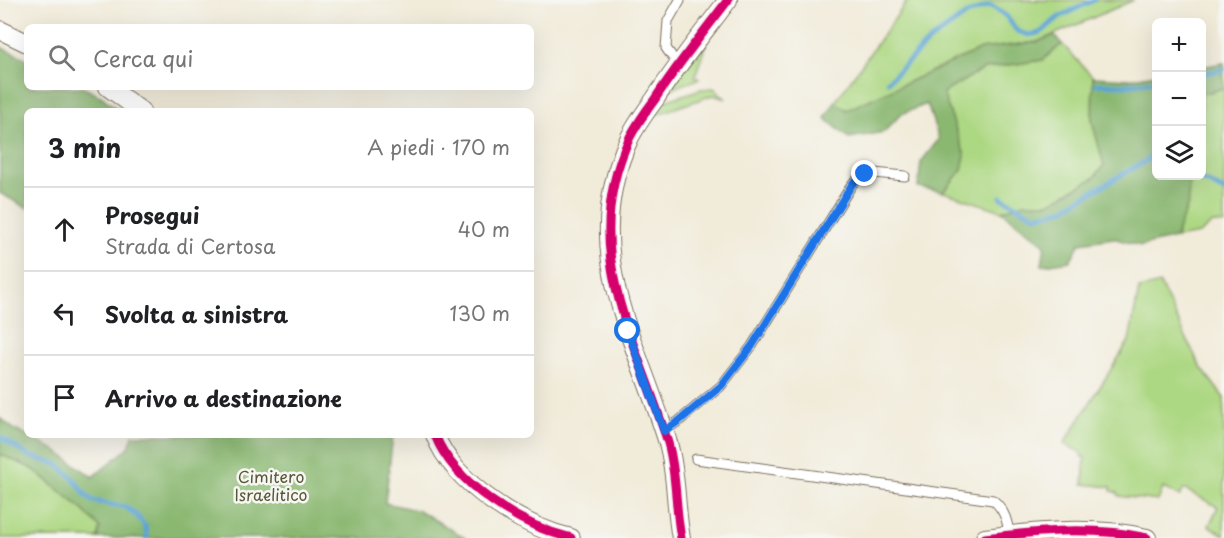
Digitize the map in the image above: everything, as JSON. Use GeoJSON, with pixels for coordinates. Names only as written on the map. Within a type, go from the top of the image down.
{"type":"FeatureCollection","features":[{"type":"Feature","properties":{"kind":"street"},"geometry":{"type":"LineString","coordinates":[[681,538],[671,458],[616,290],[608,221],[613,184],[630,138],[678,65],[728,0]]}},
{"type":"Feature","properties":{"kind":"street"},"geometry":{"type":"LineString","coordinates":[[0,30],[24,42]]}},
{"type":"Feature","properties":{"kind":"street"},"geometry":{"type":"LineString","coordinates":[[112,90],[137,108]]}},
{"type":"Feature","properties":{"kind":"street"},"geometry":{"type":"LineString","coordinates":[[436,438],[443,454],[461,476],[486,496],[524,519],[571,538]]}},
{"type":"Feature","properties":{"kind":"street"},"geometry":{"type":"LineString","coordinates":[[1001,537],[1072,531],[1124,534],[1147,538]]}},
{"type":"Feature","properties":{"kind":"lane"},"geometry":{"type":"LineString","coordinates":[[678,65],[666,48],[668,21],[680,0]]}},
{"type":"Feature","properties":{"kind":"lane"},"geometry":{"type":"LineString","coordinates":[[664,431],[721,386],[746,354],[853,183],[865,174],[874,172],[905,176]]}},
{"type":"Feature","properties":{"kind":"lane"},"geometry":{"type":"LineString","coordinates":[[696,459],[993,500],[1004,514],[1001,537]]}},
{"type":"Feature","properties":{"kind":"green space"},"geometry":{"type":"Polygon","coordinates":[[[908,0],[1134,0],[1037,42],[981,49],[847,110],[835,102],[908,0]]]}},
{"type":"Feature","properties":{"kind":"green space"},"geometry":{"type":"Polygon","coordinates":[[[1054,35],[1062,44],[1042,60],[983,69],[943,93],[965,155],[962,170],[943,192],[918,187],[921,162],[939,139],[927,104],[901,114],[884,132],[849,138],[825,118],[835,102],[847,110],[981,49],[1037,42],[1054,35]]]}},
{"type":"Feature","properties":{"kind":"green space"},"geometry":{"type":"Polygon","coordinates":[[[707,42],[695,76],[699,79],[670,89],[679,74],[707,42]]]}},
{"type":"Feature","properties":{"kind":"green space"},"geometry":{"type":"Polygon","coordinates":[[[1062,44],[1093,77],[1092,121],[1104,165],[1094,178],[1049,203],[1024,203],[1002,211],[943,192],[962,170],[943,93],[983,69],[1042,60],[1062,44]]]}},
{"type":"Feature","properties":{"kind":"green space"},"geometry":{"type":"Polygon","coordinates":[[[0,47],[24,58],[24,90],[88,90],[102,97],[115,108],[24,108],[24,206],[0,193],[0,47]]]}},
{"type":"Feature","properties":{"kind":"green space"},"geometry":{"type":"Polygon","coordinates":[[[1224,63],[1224,88],[1206,93],[1206,66],[1224,63]]]}},
{"type":"Feature","properties":{"kind":"green space"},"geometry":{"type":"Polygon","coordinates":[[[1152,75],[1152,180],[1189,180],[1188,204],[1175,238],[1141,246],[1113,238],[1080,243],[1070,261],[1042,265],[1045,245],[1002,211],[1024,203],[1049,203],[1094,178],[1104,165],[1092,121],[1093,77],[1128,79],[1152,75]]]}},
{"type":"Feature","properties":{"kind":"green space"},"geometry":{"type":"Polygon","coordinates":[[[714,88],[726,99],[713,95],[649,117],[662,102],[701,89],[714,88]]]}},
{"type":"Feature","properties":{"kind":"green space"},"geometry":{"type":"Polygon","coordinates":[[[1224,88],[1224,224],[1213,223],[1199,234],[1175,238],[1188,204],[1189,180],[1206,180],[1206,93],[1224,88]]]}},
{"type":"Feature","properties":{"kind":"green space"},"geometry":{"type":"Polygon","coordinates":[[[1160,284],[1200,366],[1224,398],[1224,535],[1209,526],[1218,507],[1184,489],[1180,496],[1163,488],[1158,501],[1119,496],[1118,493],[1111,491],[1111,487],[1083,484],[1085,457],[1081,457],[1082,453],[1064,444],[1129,341],[1139,289],[1160,284]]]}},
{"type":"Feature","properties":{"kind":"green space","name":"Cimitero Israelitico"},"geometry":{"type":"Polygon","coordinates":[[[0,418],[24,434],[24,438],[31,438],[53,449],[93,477],[129,447],[132,438],[393,438],[385,503],[420,511],[465,538],[98,538],[100,528],[81,508],[33,469],[0,454],[0,418]]]}},
{"type":"Feature","properties":{"kind":"green space"},"geometry":{"type":"Polygon","coordinates":[[[0,454],[33,469],[81,508],[100,528],[98,538],[0,538],[0,454]]]}},
{"type":"Feature","properties":{"kind":"waterway"},"geometry":{"type":"LineString","coordinates":[[888,81],[929,41],[967,14],[990,5],[1006,16],[1017,31],[1028,35],[1040,33],[1059,17],[1094,0]]}},
{"type":"Feature","properties":{"kind":"waterway"},"geometry":{"type":"LineString","coordinates":[[1206,73],[1224,69]]}},
{"type":"Feature","properties":{"kind":"waterway"},"geometry":{"type":"LineString","coordinates":[[1096,84],[1124,85],[1152,82]]}},
{"type":"Feature","properties":{"kind":"waterway"},"geometry":{"type":"LineString","coordinates":[[1001,197],[1035,216],[1061,210],[1149,159],[1152,153]]}},
{"type":"Feature","properties":{"kind":"waterway"},"geometry":{"type":"LineString","coordinates":[[1200,180],[1224,191]]}},
{"type":"Feature","properties":{"kind":"waterway"},"geometry":{"type":"LineString","coordinates":[[0,437],[29,456],[57,464],[93,501],[126,507],[145,526],[147,538]]}},
{"type":"Feature","properties":{"kind":"cycle path"},"geometry":{"type":"LineString","coordinates":[[681,538],[668,443],[617,293],[610,256],[609,218],[615,178],[630,137],[672,74],[728,0]]}},
{"type":"Feature","properties":{"kind":"cycle path"},"geometry":{"type":"LineString","coordinates":[[436,438],[457,470],[491,500],[531,524],[571,538]]}},
{"type":"Feature","properties":{"kind":"cycle path"},"geometry":{"type":"LineString","coordinates":[[985,538],[1067,531],[1107,532],[1147,538]]}},
{"type":"Feature","properties":{"kind":"route"},"geometry":{"type":"LineString","coordinates":[[628,331],[664,431],[721,386],[752,346],[853,183],[865,174]]}}]}
